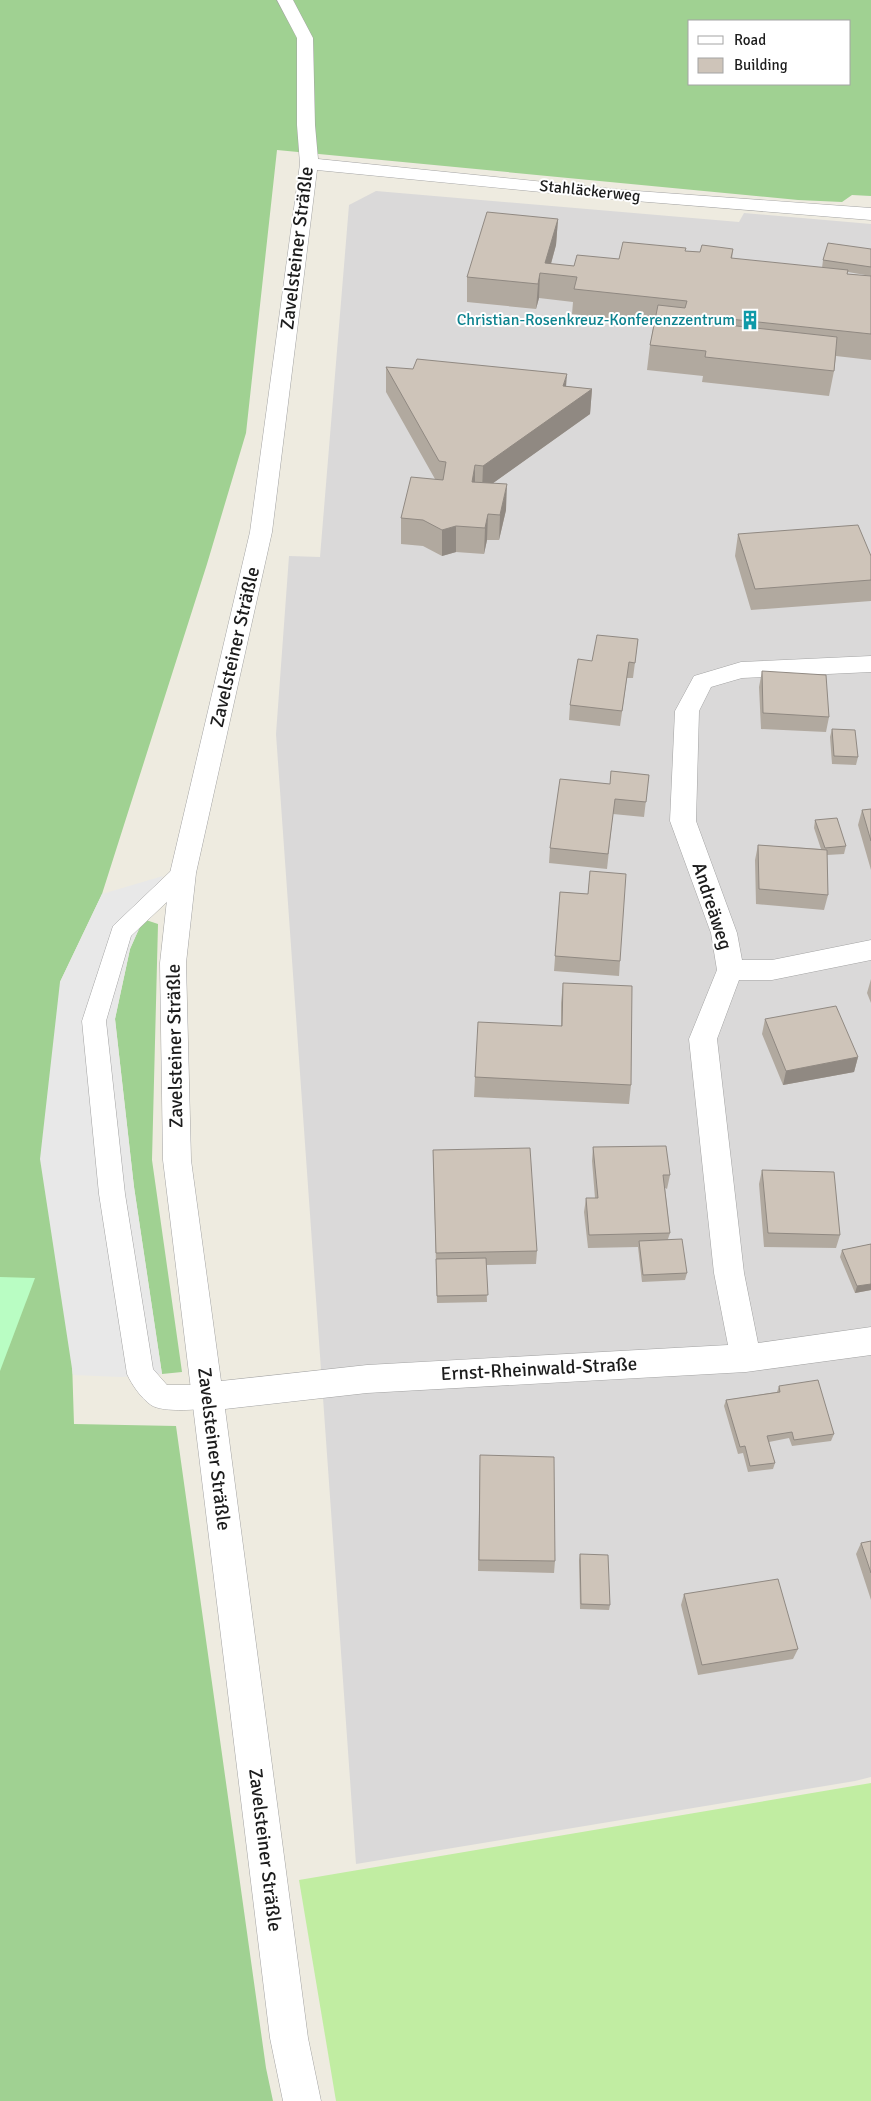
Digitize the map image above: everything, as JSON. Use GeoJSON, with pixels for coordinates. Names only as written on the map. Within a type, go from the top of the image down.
{"type":"FeatureCollection","features":[{"type":"Feature","properties":{"kind":"street","name":"Zavelsteiner Sträßle"},"geometry":{"type":"LineString","coordinates":[[285,0],[305,38],[306,125],[309,164],[261,532],[183,873],[174,963],[177,1160],[289,2038],[302,2101]]}},
{"type":"Feature","properties":{"kind":"street","name":"Stahläckerweg"},"geometry":{"type":"LineString","coordinates":[[309,164],[624,195],[871,214]]}},
{"type":"Feature","properties":{"kind":"street","name":"Andreäweg"},"geometry":{"type":"LineString","coordinates":[[746,1358],[729,1273],[703,1039],[730,970],[724,933],[683,821],[686,711],[702,682],[741,670],[871,664]]}},
{"type":"Feature","properties":{"kind":"street"},"geometry":{"type":"LineString","coordinates":[[730,970],[772,970],[871,950]]}},
{"type":"Feature","properties":{"kind":"street","name":"Ernst-Rheinwald-Straße"},"geometry":{"type":"LineString","coordinates":[[208,1397],[367,1379],[746,1358],[871,1341]]}},
{"type":"Feature","properties":{"kind":"lane"},"geometry":{"type":"LineString","coordinates":[[183,873],[121,932],[94,1021],[112,1194],[140,1374],[161,1397],[208,1397]]}},
{"type":"Feature","properties":{"kind":"shaded area"},"geometry":{"type":"Polygon","coordinates":[[[376,191],[739,222],[744,213],[871,224],[871,1777],[356,1864],[276,734],[289,556],[320,557],[349,205],[376,191]]]}},
{"type":"Feature","properties":{"kind":"shaded area"},"geometry":{"type":"Polygon","coordinates":[[[163,876],[130,949],[115,1019],[134,1187],[162,1374],[121,1377],[73,1375],[40,1159],[60,982],[102,894],[163,876]]]}},
{"type":"Feature","properties":{"kind":"green space"},"geometry":{"type":"Polygon","coordinates":[[[0,0],[871,0],[871,196],[852,195],[842,202],[798,200],[277,150],[246,433],[207,564],[102,894],[60,982],[74,1424],[176,1426],[266,2068],[273,2101],[0,2101],[0,0]]]}},
{"type":"Feature","properties":{"kind":"green space"},"geometry":{"type":"Polygon","coordinates":[[[143,919],[158,924],[152,1160],[182,1372],[162,1374],[134,1187],[115,1019],[130,949],[143,919]]]}},
{"type":"Feature","properties":{"kind":"green space"},"geometry":{"type":"Polygon","coordinates":[[[0,1277],[35,1278],[0,1371],[0,1277]]]}},
{"type":"Feature","properties":{"kind":"green space"},"geometry":{"type":"Polygon","coordinates":[[[871,1783],[871,2101],[336,2101],[299,1880],[871,1783]]]}},
{"type":"Feature","properties":{"kind":"building","name":"Christian-Rosenkreuz-Konferenzzentrum"},"geometry":{"type":"Polygon","coordinates":[[[487,212],[558,219],[545,263],[574,266],[577,255],[619,259],[623,242],[686,248],[685,251],[700,252],[702,245],[733,249],[731,258],[848,270],[847,274],[871,276],[871,334],[711,317],[710,323],[837,337],[834,371],[705,357],[706,351],[650,345],[658,305],[685,308],[687,301],[574,289],[577,277],[540,273],[538,284],[467,277],[487,212]]]}},
{"type":"Feature","properties":{"kind":"building"},"geometry":{"type":"Polygon","coordinates":[[[828,243],[871,249],[871,267],[823,260],[828,243]]]}},
{"type":"Feature","properties":{"kind":"building"},"geometry":{"type":"Polygon","coordinates":[[[417,359],[567,374],[563,386],[592,389],[483,466],[475,465],[472,482],[507,484],[500,515],[488,514],[485,528],[456,526],[442,530],[423,520],[401,518],[411,477],[443,480],[446,462],[439,461],[386,367],[413,369],[417,359]]]}},
{"type":"Feature","properties":{"kind":"building"},"geometry":{"type":"Polygon","coordinates":[[[858,525],[871,556],[871,580],[755,589],[738,534],[858,525]]]}},
{"type":"Feature","properties":{"kind":"building"},"geometry":{"type":"Polygon","coordinates":[[[597,635],[638,639],[635,663],[629,662],[622,711],[570,705],[578,659],[592,661],[597,635]]]}},
{"type":"Feature","properties":{"kind":"building"},"geometry":{"type":"Polygon","coordinates":[[[762,671],[826,675],[829,717],[763,713],[762,671]]]}},
{"type":"Feature","properties":{"kind":"building"},"geometry":{"type":"Polygon","coordinates":[[[832,729],[855,730],[858,757],[834,756],[832,729]]]}},
{"type":"Feature","properties":{"kind":"building"},"geometry":{"type":"Polygon","coordinates":[[[611,771],[649,775],[646,802],[615,799],[608,854],[550,848],[560,779],[610,784],[611,771]]]}},
{"type":"Feature","properties":{"kind":"building"},"geometry":{"type":"Polygon","coordinates":[[[871,809],[871,841],[862,810],[871,809]]]}},
{"type":"Feature","properties":{"kind":"building"},"geometry":{"type":"Polygon","coordinates":[[[837,818],[846,846],[825,848],[815,820],[837,818]]]}},
{"type":"Feature","properties":{"kind":"building"},"geometry":{"type":"Polygon","coordinates":[[[758,845],[827,850],[828,895],[759,889],[758,845]]]}},
{"type":"Feature","properties":{"kind":"building"},"geometry":{"type":"Polygon","coordinates":[[[590,871],[626,874],[620,961],[555,956],[560,892],[588,894],[590,871]]]}},
{"type":"Feature","properties":{"kind":"building"},"geometry":{"type":"Polygon","coordinates":[[[563,983],[632,986],[631,1085],[475,1077],[478,1022],[562,1026],[563,983]]]}},
{"type":"Feature","properties":{"kind":"building"},"geometry":{"type":"Polygon","coordinates":[[[836,1006],[858,1057],[786,1071],[765,1019],[836,1006]]]}},
{"type":"Feature","properties":{"kind":"building"},"geometry":{"type":"Polygon","coordinates":[[[666,1146],[670,1175],[663,1175],[670,1233],[589,1235],[586,1198],[598,1198],[593,1147],[666,1146]]]}},
{"type":"Feature","properties":{"kind":"building"},"geometry":{"type":"Polygon","coordinates":[[[530,1148],[537,1251],[436,1253],[433,1150],[530,1148]]]}},
{"type":"Feature","properties":{"kind":"building"},"geometry":{"type":"Polygon","coordinates":[[[762,1170],[834,1172],[840,1235],[768,1233],[762,1170]]]}},
{"type":"Feature","properties":{"kind":"building"},"geometry":{"type":"Polygon","coordinates":[[[682,1239],[687,1273],[643,1275],[639,1241],[682,1239]]]}},
{"type":"Feature","properties":{"kind":"building"},"geometry":{"type":"Polygon","coordinates":[[[871,1244],[871,1284],[857,1286],[842,1250],[871,1244]]]}},
{"type":"Feature","properties":{"kind":"building"},"geometry":{"type":"Polygon","coordinates":[[[486,1258],[488,1295],[437,1296],[436,1259],[486,1258]]]}},
{"type":"Feature","properties":{"kind":"building"},"geometry":{"type":"Polygon","coordinates":[[[818,1380],[834,1434],[794,1440],[792,1432],[767,1436],[775,1463],[750,1466],[745,1446],[740,1447],[726,1400],[780,1392],[779,1386],[818,1380]]]}},
{"type":"Feature","properties":{"kind":"building"},"geometry":{"type":"Polygon","coordinates":[[[480,1455],[554,1457],[555,1561],[479,1560],[480,1455]]]}},
{"type":"Feature","properties":{"kind":"building"},"geometry":{"type":"Polygon","coordinates":[[[871,1541],[871,1573],[861,1543],[871,1541]]]}},
{"type":"Feature","properties":{"kind":"building"},"geometry":{"type":"Polygon","coordinates":[[[580,1554],[608,1555],[610,1605],[581,1604],[580,1554]]]}},
{"type":"Feature","properties":{"kind":"building"},"geometry":{"type":"Polygon","coordinates":[[[778,1579],[798,1649],[702,1665],[684,1594],[778,1579]]]}},
{"type":"Feature","properties":{"kind":"place","name":"Christian-Rosenkreuz-Konferenzzentrum"},"geometry":{"type":"Point","coordinates":[750,320]}}]}
